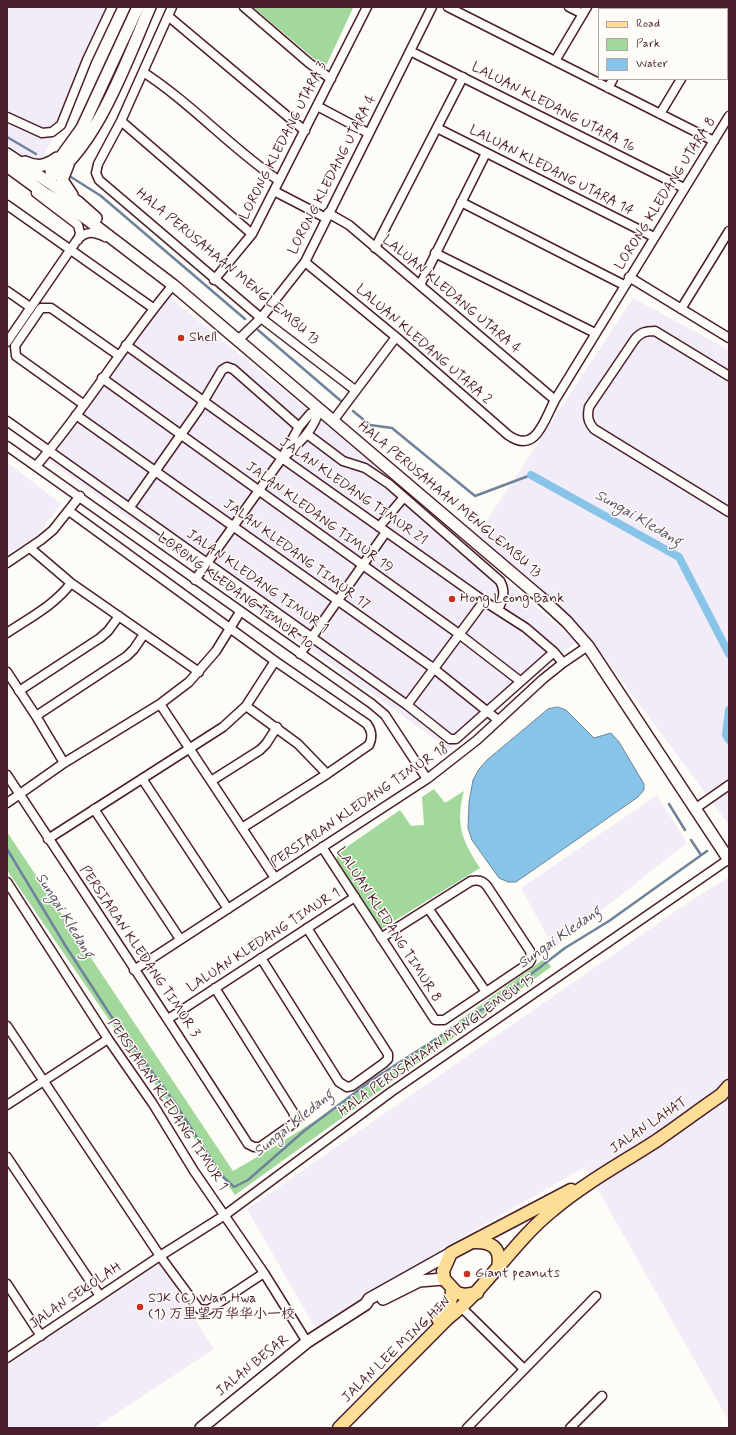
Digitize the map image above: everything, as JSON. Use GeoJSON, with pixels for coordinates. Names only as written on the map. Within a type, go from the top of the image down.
{"type":"FeatureCollection","features":[{"type":"Feature","properties":{"kind":"main road","name":"JALAN LAHAT"},"geometry":{"type":"LineString","coordinates":[[498,1268],[530,1230],[554,1209],[593,1181],[657,1140],[726,1091]]}},
{"type":"Feature","properties":{"kind":"main road","name":"JALAN LAHAT"},"geometry":{"type":"LineString","coordinates":[[472,1242],[551,1199],[593,1181]]}},
{"type":"Feature","properties":{"kind":"main road"},"geometry":{"type":"LineString","coordinates":[[472,1242],[486,1242],[496,1248],[500,1260],[498,1268],[476,1293],[465,1295],[457,1293],[444,1279],[443,1271],[451,1253],[472,1242]]}},
{"type":"Feature","properties":{"kind":"main road","name":"JALAN LEE MING HIN"},"geometry":{"type":"LineString","coordinates":[[328,1428],[442,1316],[449,1307],[452,1298],[452,1289]]}},
{"type":"Feature","properties":{"kind":"main road","name":"JALAN LEE MING HIN"},"geometry":{"type":"LineString","coordinates":[[343,1426],[448,1318],[462,1308],[476,1293]]}},
{"type":"Feature","properties":{"kind":"street"},"geometry":{"type":"LineString","coordinates":[[7,117],[42,133],[52,132],[61,125],[87,60],[112,7]]}},
{"type":"Feature","properties":{"kind":"street"},"geometry":{"type":"LineString","coordinates":[[78,202],[67,189],[62,180],[64,171],[70,153],[91,112],[138,7]]}},
{"type":"Feature","properties":{"kind":"street"},"geometry":{"type":"LineString","coordinates":[[150,7],[99,121],[70,153],[52,168],[46,180],[49,188],[84,217],[173,285]]}},
{"type":"Feature","properties":{"kind":"street"},"geometry":{"type":"LineString","coordinates":[[172,7],[121,121],[252,234]]}},
{"type":"Feature","properties":{"kind":"street"},"geometry":{"type":"LineString","coordinates":[[244,7],[309,63],[331,78]]}},
{"type":"Feature","properties":{"kind":"street","name":"LORONG KLEDANG UTARA 3"},"geometry":{"type":"LineString","coordinates":[[214,280],[252,234],[278,180],[305,131],[367,7]]}},
{"type":"Feature","properties":{"kind":"street","name":"LORONG KLEDANG UTARA 4"},"geometry":{"type":"LineString","coordinates":[[237,341],[261,318],[295,276],[304,262],[432,7]]}},
{"type":"Feature","properties":{"kind":"street"},"geometry":{"type":"LineString","coordinates":[[448,7],[714,141]]}},
{"type":"Feature","properties":{"kind":"street"},"geometry":{"type":"LineString","coordinates":[[555,61],[585,11],[569,7]]}},
{"type":"Feature","properties":{"kind":"street"},"geometry":{"type":"LineString","coordinates":[[168,16],[305,131]]}},
{"type":"Feature","properties":{"kind":"street","name":"LALUAN KLEDANG UTARA 16"},"geometry":{"type":"LineString","coordinates":[[410,50],[684,188]]}},
{"type":"Feature","properties":{"kind":"street"},"geometry":{"type":"LineString","coordinates":[[144,72],[164,86],[224,138],[278,180]]}},
{"type":"Feature","properties":{"kind":"street"},"geometry":{"type":"LineString","coordinates":[[375,248],[463,77]]}},
{"type":"Feature","properties":{"kind":"street"},"geometry":{"type":"LineString","coordinates":[[608,88],[612,80]]}},
{"type":"Feature","properties":{"kind":"street"},"geometry":{"type":"LineString","coordinates":[[660,114],[680,80]]}},
{"type":"Feature","properties":{"kind":"street"},"geometry":{"type":"LineString","coordinates":[[317,106],[368,133]]}},
{"type":"Feature","properties":{"kind":"street","name":"LORONG KLEDANG UTARA 8"},"geometry":{"type":"LineString","coordinates":[[528,441],[536,436],[555,400],[624,285],[729,116]]}},
{"type":"Feature","properties":{"kind":"street","name":"HALA PERUSAHAAN MENGLEMBU 13"},"geometry":{"type":"LineString","coordinates":[[121,121],[98,164],[96,173],[99,180],[214,280],[355,390]]}},
{"type":"Feature","properties":{"kind":"street","name":"LALUAN KLEDANG UTARA 14"},"geometry":{"type":"LineString","coordinates":[[437,128],[654,237]]}},
{"type":"Feature","properties":{"kind":"street"},"geometry":{"type":"LineString","coordinates":[[7,159],[32,165],[45,166],[70,153]]}},
{"type":"Feature","properties":{"kind":"street"},"geometry":{"type":"LineString","coordinates":[[420,285],[486,153]]}},
{"type":"Feature","properties":{"kind":"street"},"geometry":{"type":"LineString","coordinates":[[7,159],[46,180],[78,202],[171,281],[173,285]]}},
{"type":"Feature","properties":{"kind":"street"},"geometry":{"type":"LineString","coordinates":[[7,159],[44,193],[84,217]]}},
{"type":"Feature","properties":{"kind":"street"},"geometry":{"type":"LineString","coordinates":[[7,170],[46,201],[75,221],[79,228],[77,240]]}},
{"type":"Feature","properties":{"kind":"street","name":"LALUAN KLEDANG UTARA 4"},"geometry":{"type":"LineString","coordinates":[[274,191],[348,225],[555,400]]}},
{"type":"Feature","properties":{"kind":"street"},"geometry":{"type":"LineString","coordinates":[[461,202],[624,285]]}},
{"type":"Feature","properties":{"kind":"street"},"geometry":{"type":"LineString","coordinates":[[7,205],[153,308]]}},
{"type":"Feature","properties":{"kind":"street"},"geometry":{"type":"LineString","coordinates":[[681,309],[729,231]]}},
{"type":"Feature","properties":{"kind":"street"},"geometry":{"type":"LineString","coordinates":[[7,342],[77,240],[84,234],[96,233],[123,248]]}},
{"type":"Feature","properties":{"kind":"street"},"geometry":{"type":"LineString","coordinates":[[435,253],[596,333]]}},
{"type":"Feature","properties":{"kind":"street","name":"LALUAN KLEDANG UTARA 2"},"geometry":{"type":"LineString","coordinates":[[304,262],[396,337],[508,435],[517,442],[528,441]]}},
{"type":"Feature","properties":{"kind":"street"},"geometry":{"type":"LineString","coordinates":[[629,277],[729,338]]}},
{"type":"Feature","properties":{"kind":"street"},"geometry":{"type":"LineString","coordinates":[[36,466],[50,451],[118,355],[153,308],[173,285]]}},
{"type":"Feature","properties":{"kind":"street","name":"HALA PERUSAHAAN MENGLEMBU 13"},"geometry":{"type":"LineString","coordinates":[[173,285],[237,341],[333,420],[540,596],[567,622],[588,646],[729,860]]}},
{"type":"Feature","properties":{"kind":"street"},"geometry":{"type":"LineString","coordinates":[[7,291],[30,308]]}},
{"type":"Feature","properties":{"kind":"street"},"geometry":{"type":"LineString","coordinates":[[83,404],[16,356],[15,346],[41,308],[51,308],[118,355]]}},
{"type":"Feature","properties":{"kind":"street"},"geometry":{"type":"LineString","coordinates":[[729,376],[655,331],[647,331],[641,333],[635,339],[589,407],[587,416],[589,423],[594,429],[729,512]]}},
{"type":"Feature","properties":{"kind":"street"},"geometry":{"type":"LineString","coordinates":[[333,420],[396,337]]}},
{"type":"Feature","properties":{"kind":"street","name":"JALAN KLEDANG TIMUR 21"},"geometry":{"type":"LineString","coordinates":[[126,345],[382,530],[484,601],[526,628],[554,652],[563,663]]}},
{"type":"Feature","properties":{"kind":"street"},"geometry":{"type":"LineString","coordinates":[[130,507],[204,401],[222,370],[227,367],[233,369],[299,427]]}},
{"type":"Feature","properties":{"kind":"street","name":"JALAN KLEDANG TIMUR 19"},"geometry":{"type":"LineString","coordinates":[[102,378],[459,634],[520,681]]}},
{"type":"Feature","properties":{"kind":"street"},"geometry":{"type":"LineString","coordinates":[[195,580],[208,564],[282,458],[299,427],[310,414],[319,410]]}},
{"type":"Feature","properties":{"kind":"street"},"geometry":{"type":"LineString","coordinates":[[282,458],[300,443],[307,434],[316,420],[319,410]]}},
{"type":"Feature","properties":{"kind":"street","name":"JALAN KLEDANG TIMUR 17"},"geometry":{"type":"LineString","coordinates":[[76,415],[156,470],[336,601],[433,668],[498,720]]}},
{"type":"Feature","properties":{"kind":"street","name":"JALAN KLEDANG TIMUR 1"},"geometry":{"type":"LineString","coordinates":[[7,421],[407,705],[450,739],[456,740],[488,712]]}},
{"type":"Feature","properties":{"kind":"street"},"geometry":{"type":"LineString","coordinates":[[307,434],[343,461],[365,468],[372,472],[404,497],[500,581],[504,589],[503,599],[498,610]]}},
{"type":"Feature","properties":{"kind":"street","name":"LORONG KLEDANG TIMUR 10"},"geometry":{"type":"LineString","coordinates":[[7,446],[80,496],[385,715],[427,779]]}},
{"type":"Feature","properties":{"kind":"street"},"geometry":{"type":"LineString","coordinates":[[7,563],[30,548],[53,530],[80,496]]}},
{"type":"Feature","properties":{"kind":"street"},"geometry":{"type":"LineString","coordinates":[[300,654],[362,565],[382,530],[404,497]]}},
{"type":"Feature","properties":{"kind":"street"},"geometry":{"type":"LineString","coordinates":[[69,511],[275,661],[367,724],[372,735],[369,745],[327,774],[242,828]]}},
{"type":"Feature","properties":{"kind":"street"},"geometry":{"type":"LineString","coordinates":[[30,548],[71,583],[199,672]]}},
{"type":"Feature","properties":{"kind":"street"},"geometry":{"type":"LineString","coordinates":[[7,633],[48,606],[59,597],[71,583]]}},
{"type":"Feature","properties":{"kind":"street"},"geometry":{"type":"LineString","coordinates":[[407,705],[484,601]]}},
{"type":"Feature","properties":{"kind":"street"},"geometry":{"type":"LineString","coordinates":[[7,803],[64,763],[160,704],[189,682],[199,672],[231,628],[240,612]]}},
{"type":"Feature","properties":{"kind":"street"},"geometry":{"type":"LineString","coordinates":[[19,691],[100,638],[108,631],[119,616]]}},
{"type":"Feature","properties":{"kind":"street"},"geometry":{"type":"LineString","coordinates":[[36,716],[127,656],[134,649],[144,634]]}},
{"type":"Feature","properties":{"kind":"street","name":"PERSIARAN KLEDANG TIMUR 18"},"geometry":{"type":"LineString","coordinates":[[134,970],[427,779],[461,754],[563,663],[588,646]]}},
{"type":"Feature","properties":{"kind":"street"},"geometry":{"type":"LineString","coordinates":[[488,712],[520,681],[554,652]]}},
{"type":"Feature","properties":{"kind":"street"},"geometry":{"type":"LineString","coordinates":[[48,839],[190,750],[223,727],[246,706],[275,661]]}},
{"type":"Feature","properties":{"kind":"street"},"geometry":{"type":"LineString","coordinates":[[7,672],[36,716],[64,763]]}},
{"type":"Feature","properties":{"kind":"street"},"geometry":{"type":"LineString","coordinates":[[160,704],[275,878]]}},
{"type":"Feature","properties":{"kind":"street"},"geometry":{"type":"LineString","coordinates":[[246,706],[298,744],[327,774]]}},
{"type":"Feature","properties":{"kind":"street"},"geometry":{"type":"LineString","coordinates":[[211,781],[260,750],[266,744],[276,727]]}},
{"type":"Feature","properties":{"kind":"street","name":"PERSIARAN KLEDANG TIMUR 3"},"geometry":{"type":"LineString","coordinates":[[7,775],[134,970],[168,1019],[248,1144],[254,1147],[260,1147],[294,1123],[294,1112],[215,988]]}},
{"type":"Feature","properties":{"kind":"street"},"geometry":{"type":"LineString","coordinates":[[143,780],[228,909]]}},
{"type":"Feature","properties":{"kind":"street"},"geometry":{"type":"LineString","coordinates":[[696,808],[729,785]]}},
{"type":"Feature","properties":{"kind":"street"},"geometry":{"type":"LineString","coordinates":[[94,810],[180,939]]}},
{"type":"Feature","properties":{"kind":"street","name":"LALUAN KLEDANG TIMUR 8"},"geometry":{"type":"LineString","coordinates":[[322,847],[435,1020],[444,1020],[486,992]]}},
{"type":"Feature","properties":{"kind":"street","name":"HALA PERUSAHAAN MENGLEMBU 15"},"geometry":{"type":"LineString","coordinates":[[160,1256],[225,1215],[391,1092],[729,860]]}},
{"type":"Feature","properties":{"kind":"street"},"geometry":{"type":"LineString","coordinates":[[381,938],[428,908],[471,881],[483,881],[530,952],[532,956],[529,963],[486,992],[428,908]]}},
{"type":"Feature","properties":{"kind":"street","name":"PERSIARAN KLEDANG TIMUR 1"},"geometry":{"type":"LineString","coordinates":[[7,882],[108,1039],[264,1273],[307,1342]]}},
{"type":"Feature","properties":{"kind":"street","name":"LALUAN KLEDANG TIMUR 1"},"geometry":{"type":"LineString","coordinates":[[168,1019],[354,897]]}},
{"type":"Feature","properties":{"kind":"street"},"geometry":{"type":"LineString","coordinates":[[261,958],[343,1086],[352,1086],[388,1059],[387,1050],[307,928]]}},
{"type":"Feature","properties":{"kind":"street"},"geometry":{"type":"LineString","coordinates":[[7,1026],[160,1256],[199,1309],[208,1310],[264,1273]]}},
{"type":"Feature","properties":{"kind":"street"},"geometry":{"type":"LineString","coordinates":[[7,1105],[108,1039]]}},
{"type":"Feature","properties":{"kind":"street"},"geometry":{"type":"LineString","coordinates":[[7,1157],[100,1296]]}},
{"type":"Feature","properties":{"kind":"street","name":"JALAN BESAR"},"geometry":{"type":"LineString","coordinates":[[197,1428],[201,1428],[307,1342],[366,1304],[369,1299],[451,1253]]}},
{"type":"Feature","properties":{"kind":"street","name":"JALAN SEKOLAH"},"geometry":{"type":"LineString","coordinates":[[7,1358],[160,1256]]}},
{"type":"Feature","properties":{"kind":"street","name":"JALAN BESAR"},"geometry":{"type":"LineString","coordinates":[[366,1304],[373,1304],[418,1281],[444,1279]]}},
{"type":"Feature","properties":{"kind":"street"},"geometry":{"type":"LineString","coordinates":[[7,1284],[41,1336]]}},
{"type":"Feature","properties":{"kind":"street"},"geometry":{"type":"LineString","coordinates":[[467,1428],[596,1296]]}},
{"type":"Feature","properties":{"kind":"street"},"geometry":{"type":"LineString","coordinates":[[462,1308],[524,1369]]}},
{"type":"Feature","properties":{"kind":"street"},"geometry":{"type":"LineString","coordinates":[[570,1428],[602,1396]]}},
{"type":"Feature","properties":{"kind":"shaded area"},"geometry":{"type":"Polygon","coordinates":[[[7,7],[119,7],[39,165],[7,145],[7,7]]]}},
{"type":"Feature","properties":{"kind":"shaded area"},"geometry":{"type":"Polygon","coordinates":[[[164,293],[357,450],[576,642],[450,750],[43,457],[164,293]]]}},
{"type":"Feature","properties":{"kind":"shaded area"},"geometry":{"type":"Polygon","coordinates":[[[633,298],[729,350],[729,825],[591,639],[478,534],[633,298]]]}},
{"type":"Feature","properties":{"kind":"shaded area"},"geometry":{"type":"Polygon","coordinates":[[[7,462],[61,504],[36,537],[7,554],[7,462]]]}},
{"type":"Feature","properties":{"kind":"shaded area"},"geometry":{"type":"Polygon","coordinates":[[[657,795],[687,843],[554,948],[521,888],[657,795]]]}},
{"type":"Feature","properties":{"kind":"shaded area"},"geometry":{"type":"Polygon","coordinates":[[[729,877],[729,1421],[585,1167],[441,1249],[318,1333],[247,1209],[686,904],[729,877]]]}},
{"type":"Feature","properties":{"kind":"shaded area","name":"SJK (C) Wan Hwa (1) 万里望万华华小一校"},"geometry":{"type":"Polygon","coordinates":[[[159,1264],[214,1349],[94,1428],[7,1428],[7,1365],[159,1264]]]}},
{"type":"Feature","properties":{"kind":"green space"},"geometry":{"type":"Polygon","coordinates":[[[253,7],[351,7],[353,8],[325,68],[253,7]]]}},
{"type":"Feature","properties":{"kind":"green space"},"geometry":{"type":"Polygon","coordinates":[[[434,789],[445,803],[464,791],[461,802],[460,822],[465,840],[480,868],[381,929],[336,860],[338,853],[400,810],[411,826],[424,825],[422,797],[434,789]]]}},
{"type":"Feature","properties":{"kind":"green space"},"geometry":{"type":"Polygon","coordinates":[[[7,832],[233,1171],[314,1122],[353,1096],[545,958],[551,967],[235,1195],[118,1033],[7,870],[7,832]]]}},
{"type":"Feature","properties":{"kind":"water"},"geometry":{"type":"Polygon","coordinates":[[[558,707],[566,710],[594,738],[611,733],[619,742],[644,784],[644,790],[638,797],[516,882],[508,882],[499,878],[472,840],[468,828],[469,802],[473,780],[479,769],[487,760],[548,709],[558,707]]]}},
{"type":"Feature","properties":{"kind":"waterway"},"geometry":{"type":"LineString","coordinates":[[7,137],[36,154]]}},
{"type":"Feature","properties":{"kind":"waterway"},"geometry":{"type":"LineString","coordinates":[[71,177],[101,196],[245,319]]}},
{"type":"Feature","properties":{"kind":"waterway"},"geometry":{"type":"LineString","coordinates":[[258,330],[341,401]]}},
{"type":"Feature","properties":{"kind":"waterway"},"geometry":{"type":"LineString","coordinates":[[353,411],[370,425],[392,428],[475,496],[531,475]]}},
{"type":"Feature","properties":{"kind":"waterway","name":"Sungai Kledang"},"geometry":{"type":"LineString","coordinates":[[531,475],[679,557],[729,654]]}},
{"type":"Feature","properties":{"kind":"waterway","name":"Sungai Kledang"},"geometry":{"type":"LineString","coordinates":[[729,710],[726,735],[729,740]]}},
{"type":"Feature","properties":{"kind":"waterway"},"geometry":{"type":"LineString","coordinates":[[669,804],[685,830]]}},
{"type":"Feature","properties":{"kind":"waterway"},"geometry":{"type":"LineString","coordinates":[[691,840],[701,855]]}},
{"type":"Feature","properties":{"kind":"waterway","name":"Sungai Kledang"},"geometry":{"type":"LineString","coordinates":[[7,849],[65,945],[115,1022],[175,1103],[221,1175],[234,1187],[248,1180],[304,1131],[372,1080],[500,998],[565,948],[609,921],[707,851]]}},
{"type":"Feature","properties":{"kind":"place","name":"Shell"},"geometry":{"type":"Point","coordinates":[181,338]}},
{"type":"Feature","properties":{"kind":"place","name":"Hong Leong Bank"},"geometry":{"type":"Point","coordinates":[452,599]}},
{"type":"Feature","properties":{"kind":"place","name":"Giant peanuts"},"geometry":{"type":"Point","coordinates":[467,1274]}},
{"type":"Feature","properties":{"kind":"place","name":"SJK (C) Wan Hwa (1) 万里望万华华小一校"},"geometry":{"type":"Point","coordinates":[140,1307]}}]}
